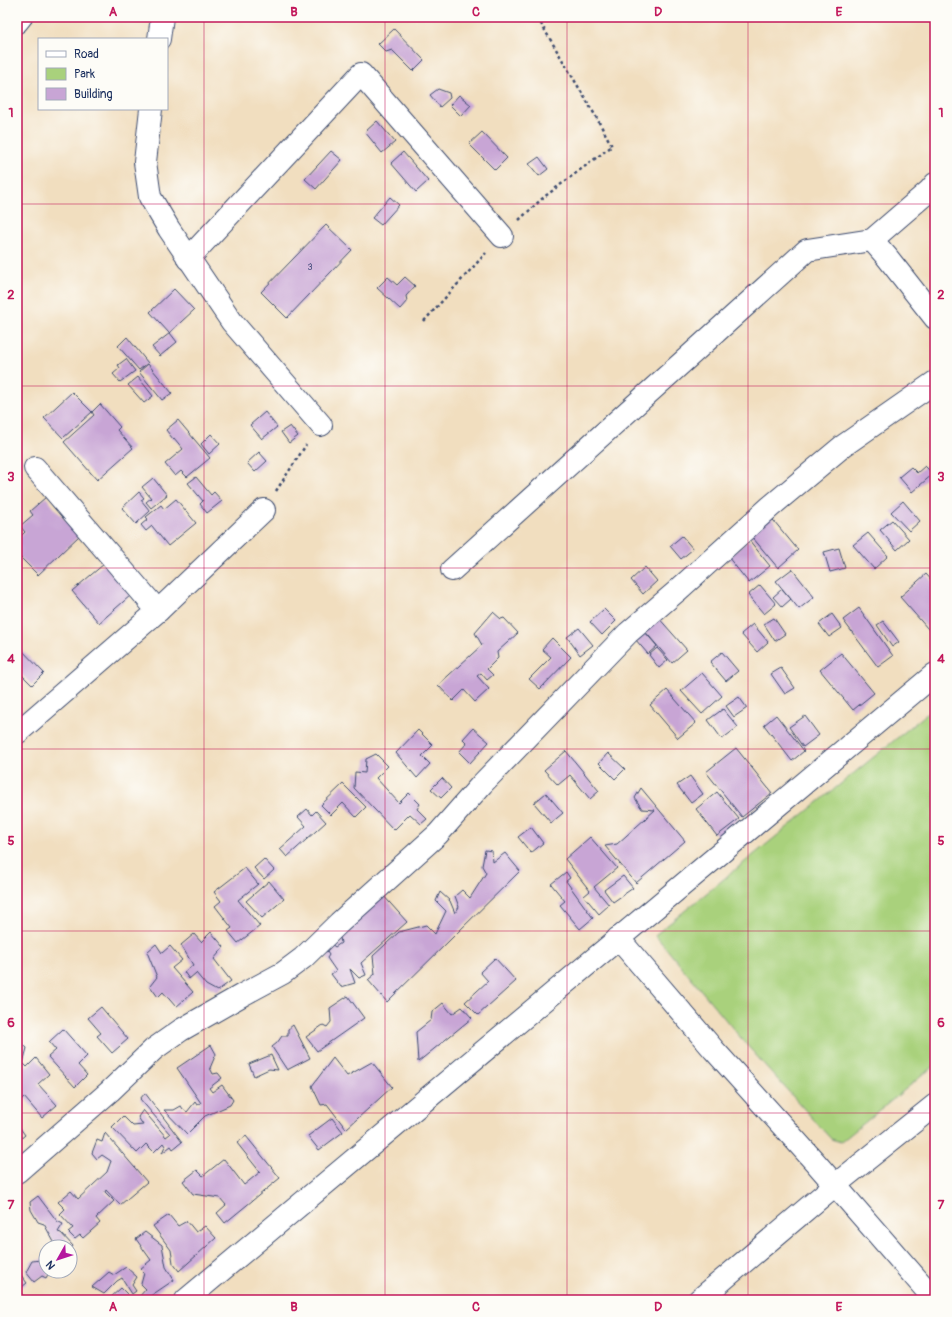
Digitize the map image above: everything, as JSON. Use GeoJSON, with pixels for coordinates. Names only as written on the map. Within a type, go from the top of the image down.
{"type":"FeatureCollection","features":[{"type":"Feature","properties":{"kind":"street"},"geometry":{"type":"LineString","coordinates":[[17,22],[21,17]]}},
{"type":"Feature","properties":{"kind":"street"},"geometry":{"type":"LineString","coordinates":[[159,38],[162,17]]}},
{"type":"Feature","properties":{"kind":"street"},"geometry":{"type":"LineString","coordinates":[[188,259],[361,74],[502,236]]}},
{"type":"Feature","properties":{"kind":"street"},"geometry":{"type":"LineString","coordinates":[[151,110],[145,162],[150,197],[188,259],[232,322],[321,425]]}},
{"type":"Feature","properties":{"kind":"street"},"geometry":{"type":"LineString","coordinates":[[452,570],[807,250],[872,240],[935,184]]}},
{"type":"Feature","properties":{"kind":"street"},"geometry":{"type":"LineString","coordinates":[[872,240],[935,318]]}},
{"type":"Feature","properties":{"kind":"street"},"geometry":{"type":"LineString","coordinates":[[17,1172],[110,1091],[154,1049],[181,1030],[283,973],[303,958],[339,923],[438,834],[482,784],[628,633],[770,507],[843,446],[935,382]]}},
{"type":"Feature","properties":{"kind":"street"},"geometry":{"type":"LineString","coordinates":[[35,468],[158,611]]}},
{"type":"Feature","properties":{"kind":"street"},"geometry":{"type":"LineString","coordinates":[[17,733],[158,611],[264,510]]}},
{"type":"Feature","properties":{"kind":"street"},"geometry":{"type":"LineString","coordinates":[[186,1300],[618,938],[932,681]]}},
{"type":"Feature","properties":{"kind":"street"},"geometry":{"type":"LineString","coordinates":[[618,938],[714,1050],[835,1184],[935,1300]]}},
{"type":"Feature","properties":{"kind":"street"},"geometry":{"type":"LineString","coordinates":[[699,1300],[835,1184],[935,1105]]}},
{"type":"Feature","properties":{"kind":"path"},"geometry":{"type":"LineString","coordinates":[[424,321],[502,236],[544,197],[612,146],[537,17]]}},
{"type":"Feature","properties":{"kind":"path"},"geometry":{"type":"LineString","coordinates":[[264,510],[304,447],[321,425]]}},
{"type":"Feature","properties":{"kind":"green space"},"geometry":{"type":"Polygon","coordinates":[[[929,712],[935,718],[935,1065],[841,1142],[831,1139],[745,1043],[655,935],[929,712]]]}},
{"type":"Feature","properties":{"kind":"building"},"geometry":{"type":"Polygon","coordinates":[[[394,29],[424,60],[413,71],[392,50],[386,52],[378,44],[394,29]]]}},
{"type":"Feature","properties":{"kind":"building"},"geometry":{"type":"Polygon","coordinates":[[[438,89],[449,93],[450,98],[440,107],[430,95],[438,89]]]}},
{"type":"Feature","properties":{"kind":"building"},"geometry":{"type":"Polygon","coordinates":[[[459,95],[471,105],[461,116],[450,105],[459,95]]]}},
{"type":"Feature","properties":{"kind":"building"},"geometry":{"type":"Polygon","coordinates":[[[377,121],[395,142],[382,153],[365,132],[377,121]]]}},
{"type":"Feature","properties":{"kind":"building"},"geometry":{"type":"Polygon","coordinates":[[[482,132],[507,158],[495,170],[469,144],[482,132]]]}},
{"type":"Feature","properties":{"kind":"building"},"geometry":{"type":"Polygon","coordinates":[[[331,151],[342,160],[316,189],[305,179],[331,151]]]}},
{"type":"Feature","properties":{"kind":"building"},"geometry":{"type":"Polygon","coordinates":[[[403,152],[428,181],[416,192],[391,163],[403,152]]]}},
{"type":"Feature","properties":{"kind":"building"},"geometry":{"type":"Polygon","coordinates":[[[539,157],[548,169],[539,176],[529,164],[539,157]]]}},
{"type":"Feature","properties":{"kind":"building"},"geometry":{"type":"Polygon","coordinates":[[[390,197],[399,205],[381,225],[372,218],[390,197]]]}},
{"type":"Feature","properties":{"kind":"building"},"geometry":{"type":"Polygon","coordinates":[[[326,225],[352,250],[287,318],[261,292],[326,225]]]}},
{"type":"Feature","properties":{"kind":"building"},"geometry":{"type":"Polygon","coordinates":[[[388,277],[397,285],[405,277],[415,286],[406,296],[407,301],[400,309],[377,288],[388,277]]]}},
{"type":"Feature","properties":{"kind":"building"},"geometry":{"type":"Polygon","coordinates":[[[174,289],[194,310],[169,333],[150,312],[174,289]]]}},
{"type":"Feature","properties":{"kind":"building"},"geometry":{"type":"Polygon","coordinates":[[[170,333],[177,342],[160,356],[152,347],[170,333]]]}},
{"type":"Feature","properties":{"kind":"building"},"geometry":{"type":"Polygon","coordinates":[[[127,337],[148,363],[139,370],[118,346],[127,337]]]}},
{"type":"Feature","properties":{"kind":"building"},"geometry":{"type":"Polygon","coordinates":[[[126,359],[135,371],[120,382],[113,374],[120,368],[118,365],[126,359]]]}},
{"type":"Feature","properties":{"kind":"building"},"geometry":{"type":"Polygon","coordinates":[[[148,364],[172,393],[162,400],[139,372],[148,364]]]}},
{"type":"Feature","properties":{"kind":"building"},"geometry":{"type":"Polygon","coordinates":[[[138,377],[153,396],[144,403],[128,385],[138,377]]]}},
{"type":"Feature","properties":{"kind":"building"},"geometry":{"type":"Polygon","coordinates":[[[72,392],[92,412],[63,438],[44,418],[72,392]]]}},
{"type":"Feature","properties":{"kind":"building"},"geometry":{"type":"Polygon","coordinates":[[[100,404],[120,427],[117,430],[133,448],[97,480],[64,442],[94,415],[92,412],[100,404]]]}},
{"type":"Feature","properties":{"kind":"building"},"geometry":{"type":"Polygon","coordinates":[[[265,412],[277,427],[262,439],[250,425],[265,412]]]}},
{"type":"Feature","properties":{"kind":"building"},"geometry":{"type":"Polygon","coordinates":[[[178,420],[210,458],[187,477],[181,471],[175,476],[165,464],[183,449],[166,430],[178,420]]]}},
{"type":"Feature","properties":{"kind":"building"},"geometry":{"type":"Polygon","coordinates":[[[290,426],[298,436],[289,443],[281,432],[290,426]]]}},
{"type":"Feature","properties":{"kind":"building"},"geometry":{"type":"Polygon","coordinates":[[[211,434],[220,444],[209,454],[201,444],[211,434]]]}},
{"type":"Feature","properties":{"kind":"building"},"geometry":{"type":"Polygon","coordinates":[[[259,452],[267,461],[255,472],[247,463],[259,452]]]}},
{"type":"Feature","properties":{"kind":"building"},"geometry":{"type":"Polygon","coordinates":[[[925,466],[933,474],[912,492],[899,477],[911,467],[917,473],[925,466]]]}},
{"type":"Feature","properties":{"kind":"building"},"geometry":{"type":"Polygon","coordinates":[[[196,477],[211,495],[214,492],[222,501],[207,513],[200,504],[203,501],[188,483],[196,477]]]}},
{"type":"Feature","properties":{"kind":"building"},"geometry":{"type":"Polygon","coordinates":[[[153,478],[167,495],[151,508],[146,502],[151,498],[142,487],[153,478]]]}},
{"type":"Feature","properties":{"kind":"building"},"geometry":{"type":"Polygon","coordinates":[[[139,492],[144,498],[141,500],[150,511],[136,524],[122,508],[139,492]]]}},
{"type":"Feature","properties":{"kind":"building"},"geometry":{"type":"Polygon","coordinates":[[[46,497],[56,510],[80,535],[38,575],[17,554],[17,540],[25,532],[20,526],[33,515],[30,511],[46,497]]]}},
{"type":"Feature","properties":{"kind":"building"},"geometry":{"type":"Polygon","coordinates":[[[176,499],[196,523],[168,546],[152,526],[146,531],[141,525],[148,519],[146,517],[161,505],[164,509],[176,499]]]}},
{"type":"Feature","properties":{"kind":"building"},"geometry":{"type":"Polygon","coordinates":[[[903,501],[920,521],[909,531],[891,512],[903,501]]]}},
{"type":"Feature","properties":{"kind":"building"},"geometry":{"type":"Polygon","coordinates":[[[769,515],[798,550],[778,568],[748,532],[769,515]]]}},
{"type":"Feature","properties":{"kind":"building"},"geometry":{"type":"Polygon","coordinates":[[[892,520],[909,539],[897,550],[880,530],[892,520]]]}},
{"type":"Feature","properties":{"kind":"building"},"geometry":{"type":"Polygon","coordinates":[[[868,533],[888,556],[874,569],[853,545],[868,533]]]}},
{"type":"Feature","properties":{"kind":"building"},"geometry":{"type":"Polygon","coordinates":[[[682,536],[693,549],[681,559],[670,546],[682,536]]]}},
{"type":"Feature","properties":{"kind":"building"},"geometry":{"type":"Polygon","coordinates":[[[749,540],[770,566],[749,583],[728,557],[749,540]]]}},
{"type":"Feature","properties":{"kind":"building"},"geometry":{"type":"Polygon","coordinates":[[[839,548],[845,568],[830,572],[824,552],[839,548]]]}},
{"type":"Feature","properties":{"kind":"building"},"geometry":{"type":"Polygon","coordinates":[[[104,564],[131,595],[99,623],[72,591],[104,564]]]}},
{"type":"Feature","properties":{"kind":"building"},"geometry":{"type":"Polygon","coordinates":[[[645,567],[657,581],[643,594],[631,580],[645,567]]]}},
{"type":"Feature","properties":{"kind":"building"},"geometry":{"type":"Polygon","coordinates":[[[792,569],[814,597],[799,609],[776,581],[792,569]]]}},
{"type":"Feature","properties":{"kind":"building"},"geometry":{"type":"Polygon","coordinates":[[[926,574],[935,584],[935,637],[900,597],[926,574]]]}},
{"type":"Feature","properties":{"kind":"building"},"geometry":{"type":"Polygon","coordinates":[[[760,585],[776,604],[764,614],[748,595],[760,585]]]}},
{"type":"Feature","properties":{"kind":"building"},"geometry":{"type":"Polygon","coordinates":[[[782,589],[791,599],[782,607],[773,597],[782,589]]]}},
{"type":"Feature","properties":{"kind":"building"},"geometry":{"type":"Polygon","coordinates":[[[859,608],[893,656],[878,667],[843,620],[859,608]]]}},
{"type":"Feature","properties":{"kind":"building"},"geometry":{"type":"Polygon","coordinates":[[[604,609],[616,621],[602,635],[590,622],[604,609]]]}},
{"type":"Feature","properties":{"kind":"building"},"geometry":{"type":"Polygon","coordinates":[[[493,612],[501,619],[504,618],[518,633],[497,652],[498,658],[487,669],[493,675],[487,680],[481,673],[477,676],[489,689],[475,702],[464,690],[453,701],[438,685],[482,645],[475,633],[493,612]]]}},
{"type":"Feature","properties":{"kind":"building"},"geometry":{"type":"Polygon","coordinates":[[[832,614],[842,628],[829,637],[819,624],[832,614]]]}},
{"type":"Feature","properties":{"kind":"building"},"geometry":{"type":"Polygon","coordinates":[[[657,616],[687,650],[672,663],[643,629],[657,616]]]}},
{"type":"Feature","properties":{"kind":"building"},"geometry":{"type":"Polygon","coordinates":[[[774,618],[785,634],[775,641],[764,624],[774,618]]]}},
{"type":"Feature","properties":{"kind":"building"},"geometry":{"type":"Polygon","coordinates":[[[883,621],[899,642],[892,647],[877,625],[883,621]]]}},
{"type":"Feature","properties":{"kind":"building"},"geometry":{"type":"Polygon","coordinates":[[[753,624],[768,642],[757,652],[741,634],[753,624]]]}},
{"type":"Feature","properties":{"kind":"building"},"geometry":{"type":"Polygon","coordinates":[[[579,628],[593,645],[580,655],[567,637],[579,628]]]}},
{"type":"Feature","properties":{"kind":"building"},"geometry":{"type":"Polygon","coordinates":[[[644,631],[657,646],[648,654],[635,639],[644,631]]]}},
{"type":"Feature","properties":{"kind":"building"},"geometry":{"type":"Polygon","coordinates":[[[552,638],[571,657],[540,689],[529,679],[551,657],[542,649],[552,638]]]}},
{"type":"Feature","properties":{"kind":"building"},"geometry":{"type":"Polygon","coordinates":[[[17,645],[44,673],[32,685],[17,670],[17,645]]]}},
{"type":"Feature","properties":{"kind":"building"},"geometry":{"type":"Polygon","coordinates":[[[657,648],[668,660],[659,668],[649,655],[657,648]]]}},
{"type":"Feature","properties":{"kind":"building"},"geometry":{"type":"Polygon","coordinates":[[[722,652],[738,671],[726,681],[710,662],[722,652]]]}},
{"type":"Feature","properties":{"kind":"building"},"geometry":{"type":"Polygon","coordinates":[[[841,653],[874,693],[853,710],[820,670],[841,653]]]}},
{"type":"Feature","properties":{"kind":"building"},"geometry":{"type":"Polygon","coordinates":[[[781,668],[795,688],[785,694],[771,674],[781,668]]]}},
{"type":"Feature","properties":{"kind":"building"},"geometry":{"type":"Polygon","coordinates":[[[702,673],[722,696],[702,714],[681,691],[702,673]]]}},
{"type":"Feature","properties":{"kind":"building"},"geometry":{"type":"Polygon","coordinates":[[[667,690],[696,723],[678,738],[650,705],[667,690]]]}},
{"type":"Feature","properties":{"kind":"building"},"geometry":{"type":"Polygon","coordinates":[[[739,697],[747,708],[734,717],[726,706],[739,697]]]}},
{"type":"Feature","properties":{"kind":"building"},"geometry":{"type":"Polygon","coordinates":[[[723,709],[738,727],[722,739],[708,720],[723,709]]]}},
{"type":"Feature","properties":{"kind":"building"},"geometry":{"type":"Polygon","coordinates":[[[776,715],[804,751],[792,761],[764,725],[776,715]]]}},
{"type":"Feature","properties":{"kind":"building"},"geometry":{"type":"Polygon","coordinates":[[[805,716],[819,735],[803,747],[789,727],[805,716]]]}},
{"type":"Feature","properties":{"kind":"building"},"geometry":{"type":"Polygon","coordinates":[[[473,728],[489,742],[470,763],[459,752],[467,743],[463,739],[473,728]]]}},
{"type":"Feature","properties":{"kind":"building"},"geometry":{"type":"Polygon","coordinates":[[[418,730],[433,745],[422,756],[430,764],[417,778],[396,753],[418,730]]]}},
{"type":"Feature","properties":{"kind":"building"},"geometry":{"type":"Polygon","coordinates":[[[736,748],[772,793],[742,817],[706,772],[736,748]]]}},
{"type":"Feature","properties":{"kind":"building"},"geometry":{"type":"Polygon","coordinates":[[[566,751],[599,791],[590,799],[570,775],[558,785],[544,770],[566,751]]]}},
{"type":"Feature","properties":{"kind":"building"},"geometry":{"type":"Polygon","coordinates":[[[608,753],[625,769],[615,779],[599,763],[608,753]]]}},
{"type":"Feature","properties":{"kind":"building"},"geometry":{"type":"Polygon","coordinates":[[[376,754],[388,766],[376,778],[399,803],[409,793],[420,804],[417,809],[427,819],[421,824],[410,814],[394,830],[354,788],[355,772],[365,773],[366,759],[376,754]]]}},
{"type":"Feature","properties":{"kind":"building"},"geometry":{"type":"Polygon","coordinates":[[[690,776],[703,794],[691,803],[677,785],[690,776]]]}},
{"type":"Feature","properties":{"kind":"building"},"geometry":{"type":"Polygon","coordinates":[[[442,778],[451,788],[441,798],[431,789],[442,778]]]}},
{"type":"Feature","properties":{"kind":"building"},"geometry":{"type":"Polygon","coordinates":[[[343,784],[366,807],[356,817],[343,803],[331,815],[321,805],[343,784]]]}},
{"type":"Feature","properties":{"kind":"building"},"geometry":{"type":"Polygon","coordinates":[[[641,788],[685,841],[636,883],[605,846],[617,844],[655,810],[642,809],[635,798],[641,788]]]}},
{"type":"Feature","properties":{"kind":"building"},"geometry":{"type":"Polygon","coordinates":[[[717,792],[739,819],[717,836],[696,809],[717,792]]]}},
{"type":"Feature","properties":{"kind":"building"},"geometry":{"type":"Polygon","coordinates":[[[546,793],[563,813],[551,823],[534,803],[546,793]]]}},
{"type":"Feature","properties":{"kind":"building"},"geometry":{"type":"Polygon","coordinates":[[[307,809],[312,815],[316,811],[326,822],[287,857],[280,849],[306,826],[298,817],[307,809]]]}},
{"type":"Feature","properties":{"kind":"building"},"geometry":{"type":"Polygon","coordinates":[[[531,827],[543,843],[531,853],[518,837],[531,827]]]}},
{"type":"Feature","properties":{"kind":"building"},"geometry":{"type":"Polygon","coordinates":[[[590,837],[617,868],[594,887],[609,905],[599,914],[584,896],[590,891],[565,859],[590,837]]]}},
{"type":"Feature","properties":{"kind":"building"},"geometry":{"type":"Polygon","coordinates":[[[485,850],[492,851],[493,862],[505,853],[520,871],[387,1002],[368,980],[375,974],[373,956],[399,932],[426,925],[435,934],[446,911],[436,901],[440,892],[450,901],[455,913],[459,907],[455,896],[462,890],[470,898],[486,873],[482,866],[485,850]]]}},
{"type":"Feature","properties":{"kind":"building"},"geometry":{"type":"Polygon","coordinates":[[[264,859],[274,870],[264,879],[254,868],[264,859]]]}},
{"type":"Feature","properties":{"kind":"building"},"geometry":{"type":"Polygon","coordinates":[[[245,868],[258,884],[238,900],[260,926],[238,943],[228,931],[232,928],[215,906],[221,901],[214,892],[245,868]]]}},
{"type":"Feature","properties":{"kind":"building"},"geometry":{"type":"Polygon","coordinates":[[[566,872],[570,878],[566,881],[593,918],[580,929],[560,905],[565,901],[551,884],[566,872]]]}},
{"type":"Feature","properties":{"kind":"building"},"geometry":{"type":"Polygon","coordinates":[[[623,876],[633,888],[613,902],[604,890],[623,876]]]}},
{"type":"Feature","properties":{"kind":"building"},"geometry":{"type":"Polygon","coordinates":[[[269,881],[284,899],[262,918],[246,901],[269,881]]]}},
{"type":"Feature","properties":{"kind":"building"},"geometry":{"type":"Polygon","coordinates":[[[382,894],[407,922],[361,963],[366,975],[359,978],[350,969],[355,983],[341,987],[331,974],[336,971],[327,958],[329,955],[325,949],[330,943],[335,947],[341,943],[339,932],[382,894]]]}},
{"type":"Feature","properties":{"kind":"building"},"geometry":{"type":"Polygon","coordinates":[[[211,932],[224,947],[214,959],[231,981],[217,991],[206,985],[196,973],[189,979],[184,972],[193,965],[181,945],[194,934],[201,942],[211,932]]]}},
{"type":"Feature","properties":{"kind":"building"},"geometry":{"type":"Polygon","coordinates":[[[156,944],[162,953],[170,946],[182,960],[172,968],[193,992],[176,1007],[163,992],[158,997],[150,986],[157,977],[147,952],[156,944]]]}},
{"type":"Feature","properties":{"kind":"building"},"geometry":{"type":"Polygon","coordinates":[[[495,958],[516,981],[478,1015],[465,1002],[488,981],[480,972],[495,958]]]}},
{"type":"Feature","properties":{"kind":"building"},"geometry":{"type":"Polygon","coordinates":[[[348,996],[364,1018],[317,1051],[306,1037],[323,1025],[327,1027],[331,1022],[330,1008],[348,996]]]}},
{"type":"Feature","properties":{"kind":"building"},"geometry":{"type":"Polygon","coordinates":[[[443,1003],[452,1014],[462,1007],[472,1018],[418,1062],[416,1032],[431,1020],[432,1012],[443,1003]]]}},
{"type":"Feature","properties":{"kind":"building"},"geometry":{"type":"Polygon","coordinates":[[[101,1007],[128,1039],[112,1053],[97,1036],[101,1033],[88,1018],[101,1007]]]}},
{"type":"Feature","properties":{"kind":"building"},"geometry":{"type":"Polygon","coordinates":[[[293,1025],[310,1058],[287,1070],[272,1047],[282,1036],[288,1036],[288,1029],[293,1025]]]}},
{"type":"Feature","properties":{"kind":"building"},"geometry":{"type":"Polygon","coordinates":[[[63,1029],[87,1056],[78,1065],[87,1075],[75,1087],[48,1057],[56,1050],[49,1042],[63,1029]]]}},
{"type":"Feature","properties":{"kind":"building"},"geometry":{"type":"Polygon","coordinates":[[[18,1040],[27,1048],[23,1063],[27,1067],[36,1058],[49,1074],[38,1084],[57,1105],[42,1118],[24,1097],[17,1103],[18,1040]]]}},
{"type":"Feature","properties":{"kind":"building"},"geometry":{"type":"Polygon","coordinates":[[[211,1045],[216,1054],[210,1068],[213,1074],[218,1073],[222,1078],[209,1088],[212,1092],[222,1085],[233,1100],[230,1105],[205,1116],[187,1134],[164,1110],[174,1110],[181,1106],[187,1112],[195,1102],[197,1105],[201,1103],[177,1068],[211,1045]]]}},
{"type":"Feature","properties":{"kind":"building"},"geometry":{"type":"Polygon","coordinates":[[[271,1055],[278,1070],[269,1069],[254,1076],[249,1064],[271,1055]]]}},
{"type":"Feature","properties":{"kind":"building"},"geometry":{"type":"Polygon","coordinates":[[[333,1058],[347,1076],[372,1062],[392,1087],[346,1129],[327,1104],[321,1105],[312,1086],[333,1058]]]}},
{"type":"Feature","properties":{"kind":"building"},"geometry":{"type":"Polygon","coordinates":[[[145,1093],[182,1142],[173,1149],[171,1146],[162,1153],[165,1146],[163,1143],[154,1152],[146,1144],[137,1153],[112,1127],[123,1116],[133,1126],[143,1125],[138,1117],[143,1110],[166,1137],[170,1134],[140,1099],[145,1093]]]}},
{"type":"Feature","properties":{"kind":"building"},"geometry":{"type":"Polygon","coordinates":[[[332,1118],[343,1132],[319,1150],[308,1136],[332,1118]]]}},
{"type":"Feature","properties":{"kind":"building"},"geometry":{"type":"Polygon","coordinates":[[[17,1124],[25,1135],[17,1142],[17,1124]]]}},
{"type":"Feature","properties":{"kind":"building"},"geometry":{"type":"Polygon","coordinates":[[[105,1133],[147,1182],[120,1205],[106,1190],[105,1192],[114,1201],[96,1218],[100,1223],[83,1238],[80,1235],[75,1239],[68,1232],[73,1228],[60,1214],[65,1209],[58,1202],[71,1191],[78,1199],[107,1172],[111,1161],[102,1155],[97,1159],[92,1153],[97,1140],[102,1142],[105,1133]]]}},
{"type":"Feature","properties":{"kind":"building"},"geometry":{"type":"Polygon","coordinates":[[[246,1136],[280,1178],[225,1223],[217,1213],[226,1205],[220,1198],[193,1194],[183,1181],[197,1170],[203,1176],[224,1159],[244,1185],[260,1172],[237,1143],[246,1136]]]}},
{"type":"Feature","properties":{"kind":"building"},"geometry":{"type":"Polygon","coordinates":[[[38,1196],[57,1221],[63,1224],[58,1232],[67,1239],[52,1239],[44,1224],[38,1222],[31,1210],[30,1202],[38,1196]]]}},
{"type":"Feature","properties":{"kind":"building"},"geometry":{"type":"Polygon","coordinates":[[[169,1215],[178,1226],[187,1221],[196,1232],[205,1226],[216,1238],[179,1271],[173,1263],[171,1250],[153,1226],[169,1215]]]}},
{"type":"Feature","properties":{"kind":"building"},"geometry":{"type":"Polygon","coordinates":[[[145,1232],[162,1245],[166,1267],[174,1280],[146,1299],[138,1298],[146,1289],[141,1284],[144,1273],[140,1269],[151,1260],[136,1239],[145,1232]]]}},
{"type":"Feature","properties":{"kind":"building"},"geometry":{"type":"Polygon","coordinates":[[[38,1260],[38,1279],[34,1282],[26,1272],[32,1261],[38,1260]]]}},
{"type":"Feature","properties":{"kind":"building"},"geometry":{"type":"Polygon","coordinates":[[[126,1267],[137,1277],[132,1285],[136,1291],[132,1294],[122,1278],[104,1294],[92,1287],[109,1272],[114,1275],[126,1267]]]}},
{"type":"Feature","properties":{"kind":"building"},"geometry":{"type":"Polygon","coordinates":[[[18,1271],[27,1283],[18,1290],[27,1300],[17,1300],[18,1271]]]}},
{"type":"Feature","properties":{"kind":"building"},"geometry":{"type":"Polygon","coordinates":[[[121,1288],[133,1300],[110,1300],[110,1298],[121,1288]]]}}]}
